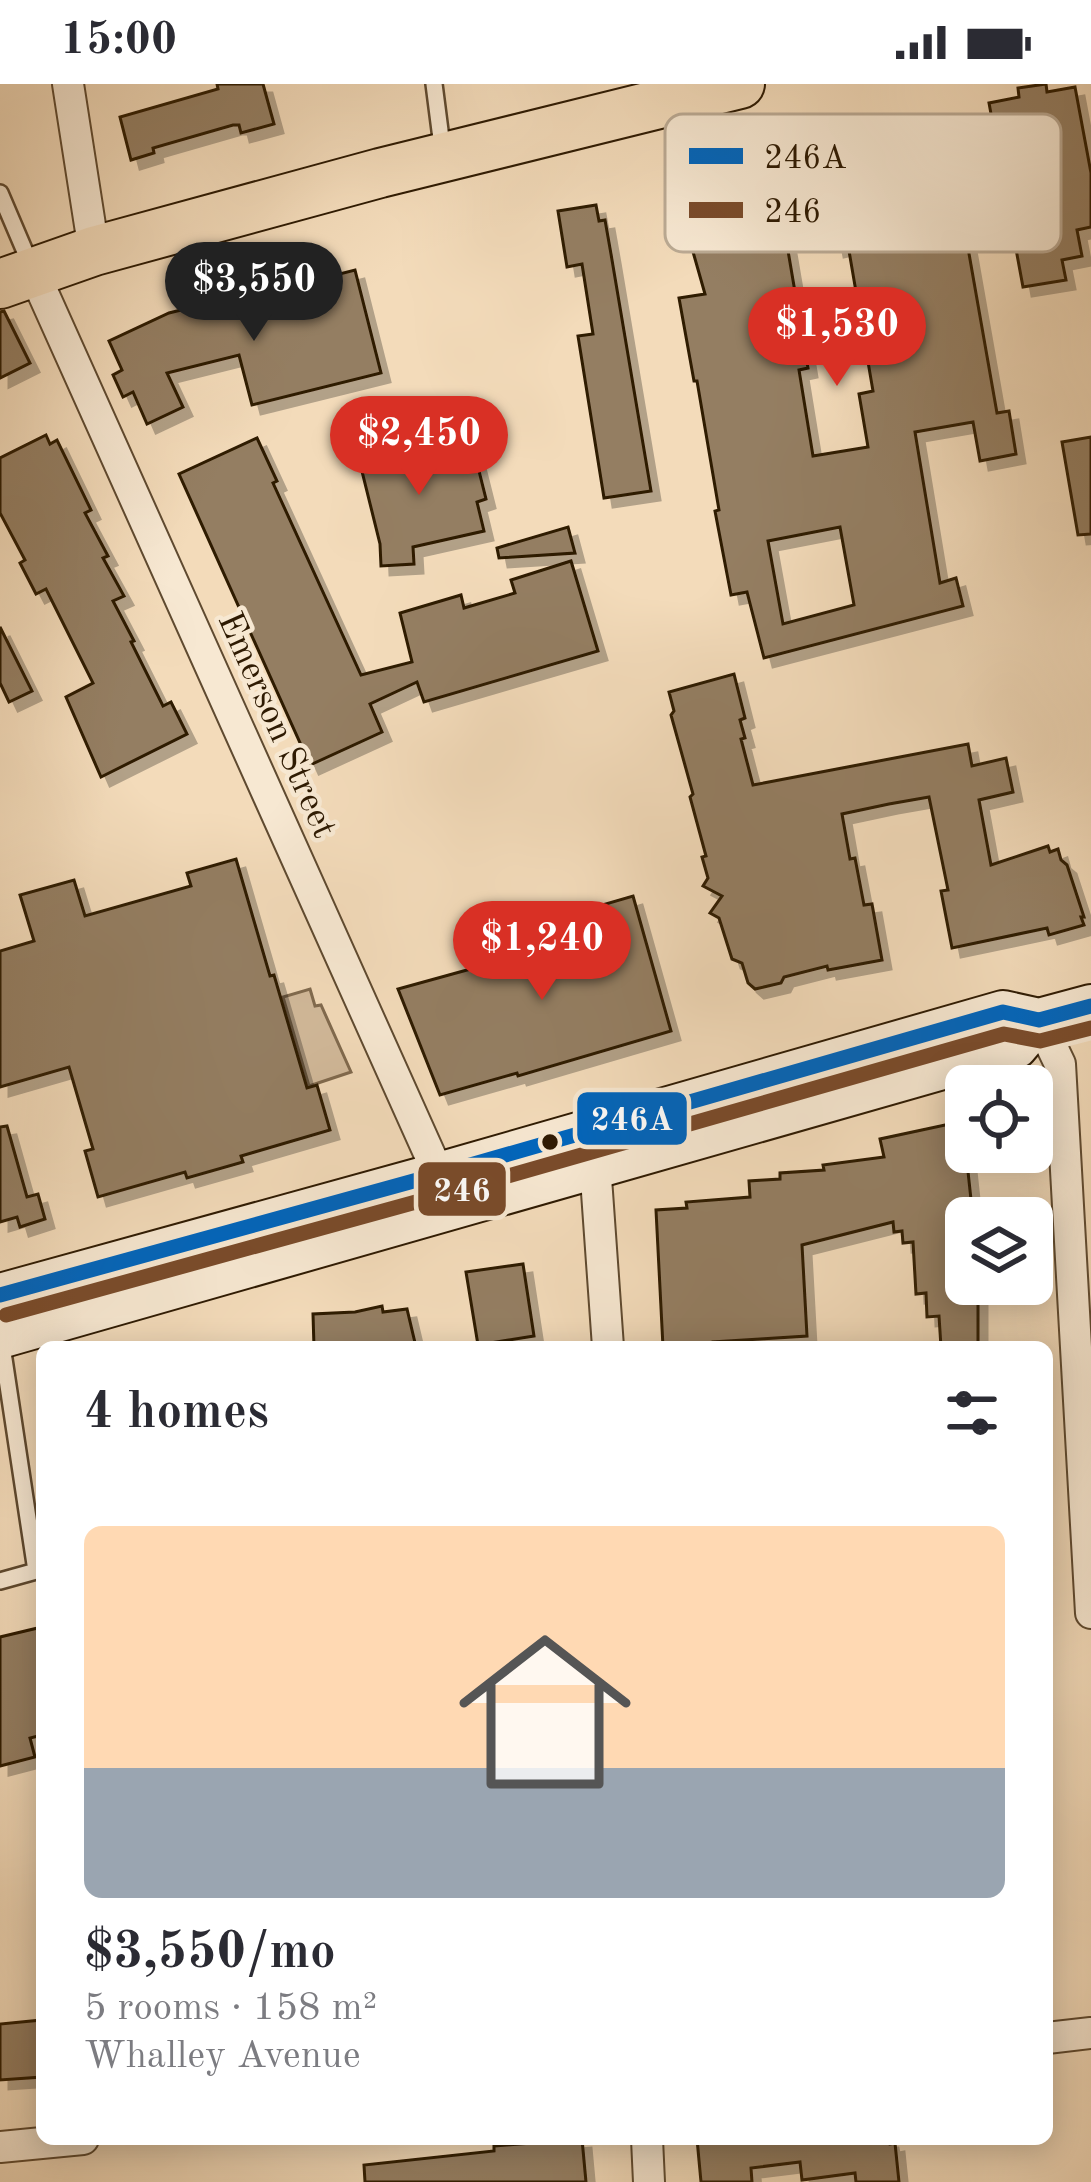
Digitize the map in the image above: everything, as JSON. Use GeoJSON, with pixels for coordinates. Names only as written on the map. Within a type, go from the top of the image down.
{"type":"FeatureCollection","features":[{"type":"Feature","properties":{"kind":"main road"},"geometry":{"type":"LineString","coordinates":[[16,277],[94,251],[659,94],[740,84]]}},
{"type":"Feature","properties":{"kind":"main road"},"geometry":{"type":"LineString","coordinates":[[0,1337],[66,1298],[594,1149],[1003,1012],[1040,1020],[1091,1006]]}},
{"type":"Feature","properties":{"kind":"main road"},"geometry":{"type":"LineString","coordinates":[[0,1295],[66,1298]]}},
{"type":"Feature","properties":{"kind":"street"},"geometry":{"type":"LineString","coordinates":[[68,84],[94,251]]}},
{"type":"Feature","properties":{"kind":"street","name":"Emerson Street"},"geometry":{"type":"LineString","coordinates":[[16,277],[446,1192]]}},
{"type":"Feature","properties":{"kind":"street"},"geometry":{"type":"LineString","coordinates":[[1040,1020],[1060,1064],[1091,1613]]}},
{"type":"Feature","properties":{"kind":"street"},"geometry":{"type":"LineString","coordinates":[[594,1149],[608,1341]]}},
{"type":"Feature","properties":{"kind":"street"},"geometry":{"type":"LineString","coordinates":[[1053,2037],[1091,2033]]}},
{"type":"Feature","properties":{"kind":"street"},"geometry":{"type":"LineString","coordinates":[[0,2147],[36,2144]]}},
{"type":"Feature","properties":{"kind":"street"},"geometry":{"type":"LineString","coordinates":[[647,2145],[649,2182]]}},
{"type":"Feature","properties":{"kind":"lane"},"geometry":{"type":"LineString","coordinates":[[434,84],[444,157]]}},
{"type":"Feature","properties":{"kind":"lane"},"geometry":{"type":"LineString","coordinates":[[0,193],[16,277]]}},
{"type":"Feature","properties":{"kind":"lane"},"geometry":{"type":"LineString","coordinates":[[0,1337],[36,1571],[0,1581]]}},
{"type":"Feature","properties":{"kind":"shaded area"},"geometry":{"type":"Polygon","coordinates":[[[310,989],[351,1072],[309,1086],[283,997],[310,989]]]}},
{"type":"Feature","properties":{"kind":"building"},"geometry":{"type":"Polygon","coordinates":[[[217,84],[263,84],[274,124],[241,133],[239,125],[233,125],[153,148],[154,153],[131,160],[120,117],[218,89],[217,84]]]}},
{"type":"Feature","properties":{"kind":"building"},"geometry":{"type":"Polygon","coordinates":[[[1046,84],[1047,92],[1075,87],[1091,173],[1091,227],[1077,230],[1082,256],[1062,260],[1066,280],[1023,287],[1017,252],[1061,252],[1061,114],[991,114],[989,103],[1019,97],[1018,88],[1046,84]]]}},
{"type":"Feature","properties":{"kind":"building"},"geometry":{"type":"Polygon","coordinates":[[[596,205],[599,221],[605,220],[651,491],[604,498],[578,336],[593,334],[582,264],[567,267],[558,211],[596,205]]]}},
{"type":"Feature","properties":{"kind":"building"},"geometry":{"type":"Polygon","coordinates":[[[693,252],[788,252],[808,368],[799,370],[813,456],[868,447],[859,394],[873,391],[849,252],[969,252],[997,413],[1009,411],[1016,454],[980,461],[973,422],[915,432],[940,583],[956,578],[963,606],[764,658],[747,592],[731,595],[715,511],[719,510],[679,298],[705,294],[693,252]],[[840,527],[768,541],[783,624],[854,605],[840,527]]]}},
{"type":"Feature","properties":{"kind":"building"},"geometry":{"type":"Polygon","coordinates":[[[355,270],[381,373],[252,405],[239,355],[167,373],[183,407],[147,424],[133,392],[123,397],[113,375],[122,370],[109,341],[169,313],[355,270]]]}},
{"type":"Feature","properties":{"kind":"building"},"geometry":{"type":"Polygon","coordinates":[[[4,311],[30,363],[0,378],[0,312],[4,311]]]}},
{"type":"Feature","properties":{"kind":"building"},"geometry":{"type":"Polygon","coordinates":[[[395,432],[404,469],[474,451],[486,499],[477,502],[484,531],[413,547],[414,564],[381,566],[355,443],[395,432]]]}},
{"type":"Feature","properties":{"kind":"building"},"geometry":{"type":"Polygon","coordinates":[[[46,435],[50,444],[57,440],[91,510],[85,513],[124,596],[113,601],[131,642],[163,706],[171,702],[187,734],[101,777],[66,697],[93,683],[46,589],[36,594],[20,563],[25,560],[0,513],[0,458],[46,435]]]}},
{"type":"Feature","properties":{"kind":"building"},"geometry":{"type":"Polygon","coordinates":[[[1091,437],[1091,534],[1078,535],[1062,442],[1091,437]]]}},
{"type":"Feature","properties":{"kind":"building"},"geometry":{"type":"Polygon","coordinates":[[[257,438],[361,675],[412,662],[400,613],[461,595],[464,608],[515,593],[511,580],[571,561],[598,651],[424,702],[417,682],[370,704],[382,732],[310,765],[179,474],[257,438]]]}},
{"type":"Feature","properties":{"kind":"building"},"geometry":{"type":"Polygon","coordinates":[[[568,527],[575,553],[499,558],[497,548],[568,527]]]}},
{"type":"Feature","properties":{"kind":"building"},"geometry":{"type":"Polygon","coordinates":[[[0,627],[32,691],[9,702],[0,683],[0,627]]]}},
{"type":"Feature","properties":{"kind":"building"},"geometry":{"type":"Polygon","coordinates":[[[734,674],[745,718],[740,720],[745,738],[741,739],[753,785],[968,744],[972,766],[1006,758],[1013,792],[979,800],[991,865],[1048,846],[1050,852],[1058,849],[1084,925],[1049,935],[1047,928],[952,948],[941,891],[948,890],[929,797],[889,804],[842,814],[864,905],[872,904],[882,960],[828,970],[827,966],[755,989],[742,963],[732,959],[719,918],[710,913],[722,896],[703,886],[708,878],[702,857],[706,856],[669,692],[734,674]]]}},
{"type":"Feature","properties":{"kind":"building"},"geometry":{"type":"Polygon","coordinates":[[[236,859],[307,1088],[317,1085],[330,1130],[241,1156],[243,1162],[187,1178],[185,1172],[98,1197],[85,1151],[93,1149],[69,1067],[0,1087],[0,951],[34,941],[20,895],[74,880],[85,916],[191,886],[187,873],[236,859]]]}},
{"type":"Feature","properties":{"kind":"building"},"geometry":{"type":"Polygon","coordinates":[[[633,896],[671,1031],[440,1095],[398,989],[561,944],[554,919],[633,896]]]}},
{"type":"Feature","properties":{"kind":"building"},"geometry":{"type":"Polygon","coordinates":[[[945,1125],[945,1173],[968,1173],[971,1197],[945,1197],[945,1305],[978,1305],[978,1341],[941,1341],[939,1316],[927,1317],[926,1293],[916,1294],[913,1242],[903,1243],[902,1231],[894,1232],[893,1222],[802,1245],[807,1336],[663,1341],[656,1210],[687,1208],[686,1202],[750,1197],[749,1181],[884,1157],[880,1139],[945,1125]]]}},
{"type":"Feature","properties":{"kind":"building"},"geometry":{"type":"Polygon","coordinates":[[[7,1126],[27,1197],[38,1194],[45,1219],[20,1227],[17,1217],[0,1222],[0,1127],[7,1126]]]}},
{"type":"Feature","properties":{"kind":"building"},"geometry":{"type":"Polygon","coordinates":[[[523,1264],[534,1336],[477,1341],[466,1272],[523,1264]]]}},
{"type":"Feature","properties":{"kind":"building"},"geometry":{"type":"Polygon","coordinates":[[[382,1306],[383,1312],[407,1309],[415,1341],[314,1341],[313,1314],[382,1306]]]}},
{"type":"Feature","properties":{"kind":"building"},"geometry":{"type":"Polygon","coordinates":[[[36,1628],[36,1736],[30,1738],[35,1757],[0,1766],[0,1637],[36,1628]]]}},
{"type":"Feature","properties":{"kind":"building"},"geometry":{"type":"Polygon","coordinates":[[[36,2021],[36,2077],[0,2080],[0,2024],[36,2021]]]}},
{"type":"Feature","properties":{"kind":"building"},"geometry":{"type":"Polygon","coordinates":[[[583,2145],[586,2182],[365,2182],[364,2165],[494,2151],[494,2146],[583,2145]]]}},
{"type":"Feature","properties":{"kind":"building"},"geometry":{"type":"Polygon","coordinates":[[[698,2145],[895,2145],[899,2182],[856,2182],[855,2173],[802,2180],[800,2162],[751,2168],[752,2182],[701,2182],[698,2145]]]}},
{"type":"Feature","properties":{"kind":"transit line","name":"246A"},"geometry":{"type":"LineString","coordinates":[[0,1295],[1003,1012],[1039,1020],[1091,1006]]}},
{"type":"Feature","properties":{"kind":"transit line","name":"246"},"geometry":{"type":"LineString","coordinates":[[6,1315],[1004,1034],[1040,1041],[1091,1028]]}}]}
